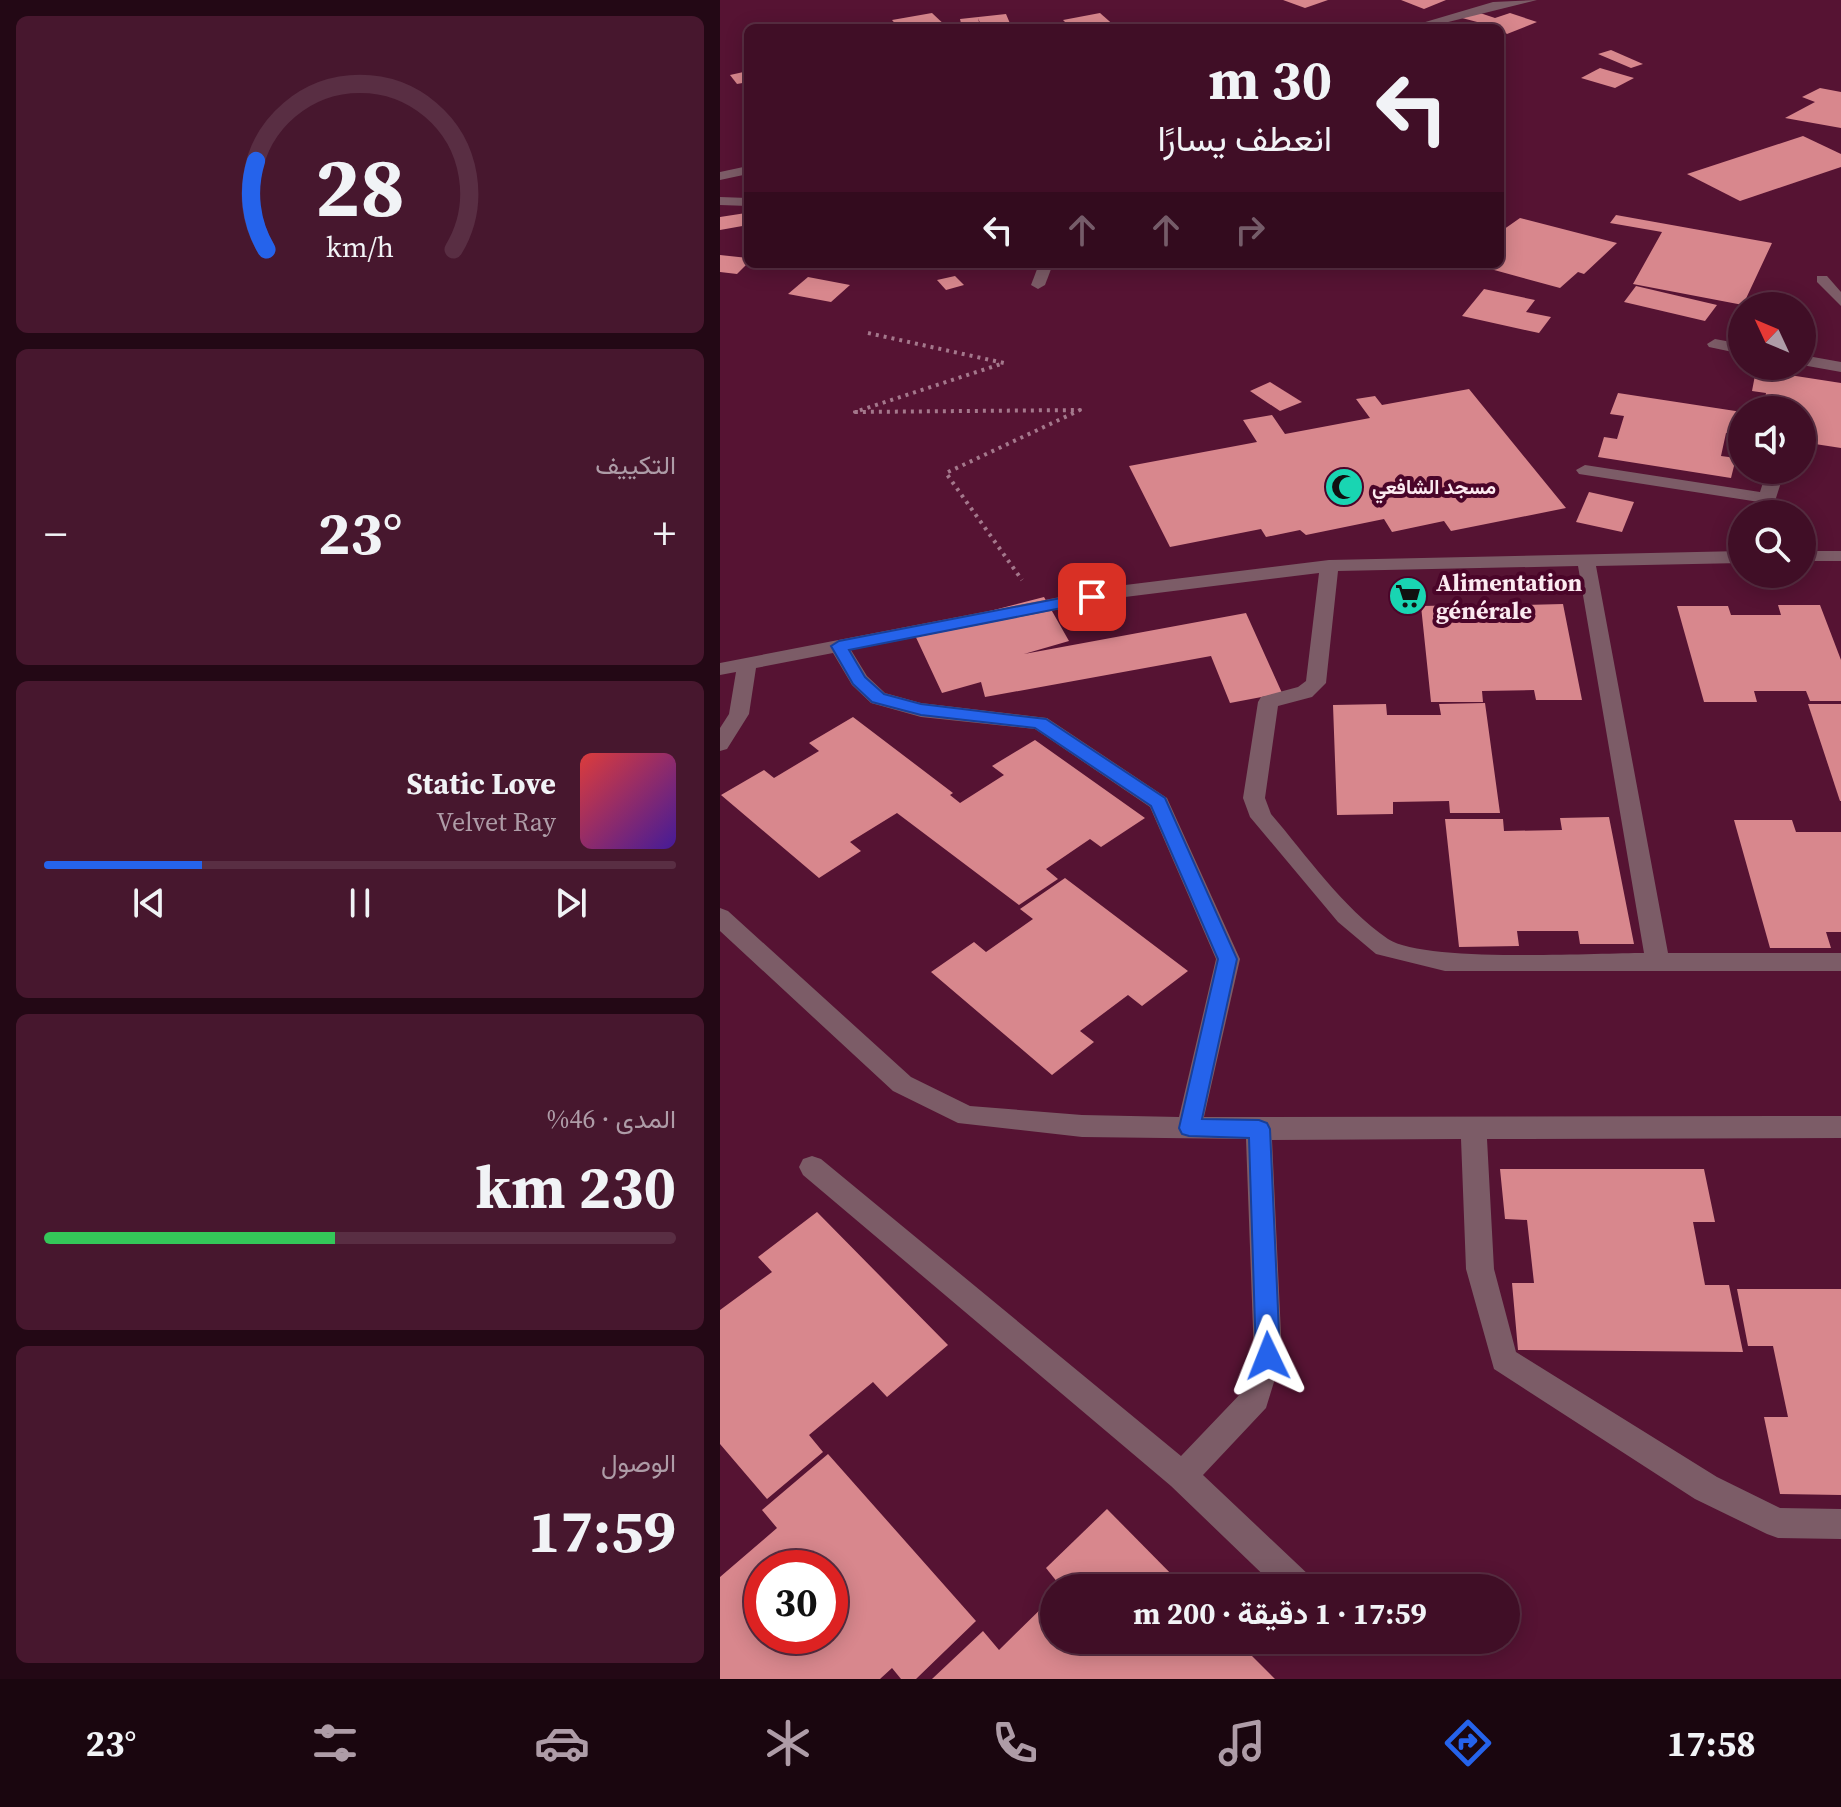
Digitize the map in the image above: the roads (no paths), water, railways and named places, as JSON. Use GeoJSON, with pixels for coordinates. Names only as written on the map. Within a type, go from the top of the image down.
{"type":"FeatureCollection","features":[{"type":"Feature","properties":{"kind":"street"},"geometry":{"type":"LineString","coordinates":[[1425,24],[1493,5],[1531,0]]}},
{"type":"Feature","properties":{"kind":"street"},"geometry":{"type":"LineString","coordinates":[[720,176],[744,171]]}},
{"type":"Feature","properties":{"kind":"street"},"geometry":{"type":"LineString","coordinates":[[720,201],[744,202]]}},
{"type":"Feature","properties":{"kind":"street"},"geometry":{"type":"LineString","coordinates":[[1038,285],[1044,268]]}},
{"type":"Feature","properties":{"kind":"street"},"geometry":{"type":"LineString","coordinates":[[1822,279],[1841,301]]}},
{"type":"Feature","properties":{"kind":"street"},"geometry":{"type":"LineString","coordinates":[[1715,344],[1728,346]]}},
{"type":"Feature","properties":{"kind":"street"},"geometry":{"type":"LineString","coordinates":[[1816,363],[1841,367]]}},
{"type":"Feature","properties":{"kind":"street"},"geometry":{"type":"LineString","coordinates":[[1585,470],[1738,500]]}},
{"type":"Feature","properties":{"kind":"street"},"geometry":{"type":"LineString","coordinates":[[1816,556],[1841,556]]}},
{"type":"Feature","properties":{"kind":"street"},"geometry":{"type":"LineString","coordinates":[[720,669],[1117,592],[1329,566],[1728,557]]}},
{"type":"Feature","properties":{"kind":"street"},"geometry":{"type":"LineString","coordinates":[[1586,561],[1657,960]]}},
{"type":"Feature","properties":{"kind":"street"},"geometry":{"type":"LineString","coordinates":[[1329,566],[1316,683],[1305,692],[1268,702],[1254,798],[1261,817],[1346,916],[1384,948],[1445,962],[1841,962]]}},
{"type":"Feature","properties":{"kind":"street"},"geometry":{"type":"LineString","coordinates":[[839,646],[859,680],[878,698],[921,710],[1040,723],[1159,803],[1228,959],[1189,1128]]}},
{"type":"Feature","properties":{"kind":"street"},"geometry":{"type":"LineString","coordinates":[[720,744],[739,714],[747,664]]}},
{"type":"Feature","properties":{"kind":"street"},"geometry":{"type":"LineString","coordinates":[[720,917],[902,1084],[967,1116],[1082,1126],[1259,1129],[1841,1127]]}},
{"type":"Feature","properties":{"kind":"street"},"geometry":{"type":"LineString","coordinates":[[1182,1476],[1256,1398],[1268,1356],[1259,1129]]}},
{"type":"Feature","properties":{"kind":"street"},"geometry":{"type":"LineString","coordinates":[[1474,1130],[1480,1269],[1504,1360],[1706,1488],[1778,1523],[1841,1524]]}},
{"type":"Feature","properties":{"kind":"street"},"geometry":{"type":"LineString","coordinates":[[812,1167],[1182,1476],[1285,1574]]}},
{"type":"Feature","properties":{"kind":"place","name":"مسجد الشافعي"},"geometry":{"type":"Point","coordinates":[1344,487]}},
{"type":"Feature","properties":{"kind":"place","name":"Alimentation générale"},"geometry":{"type":"Point","coordinates":[1408,596]}}]}
